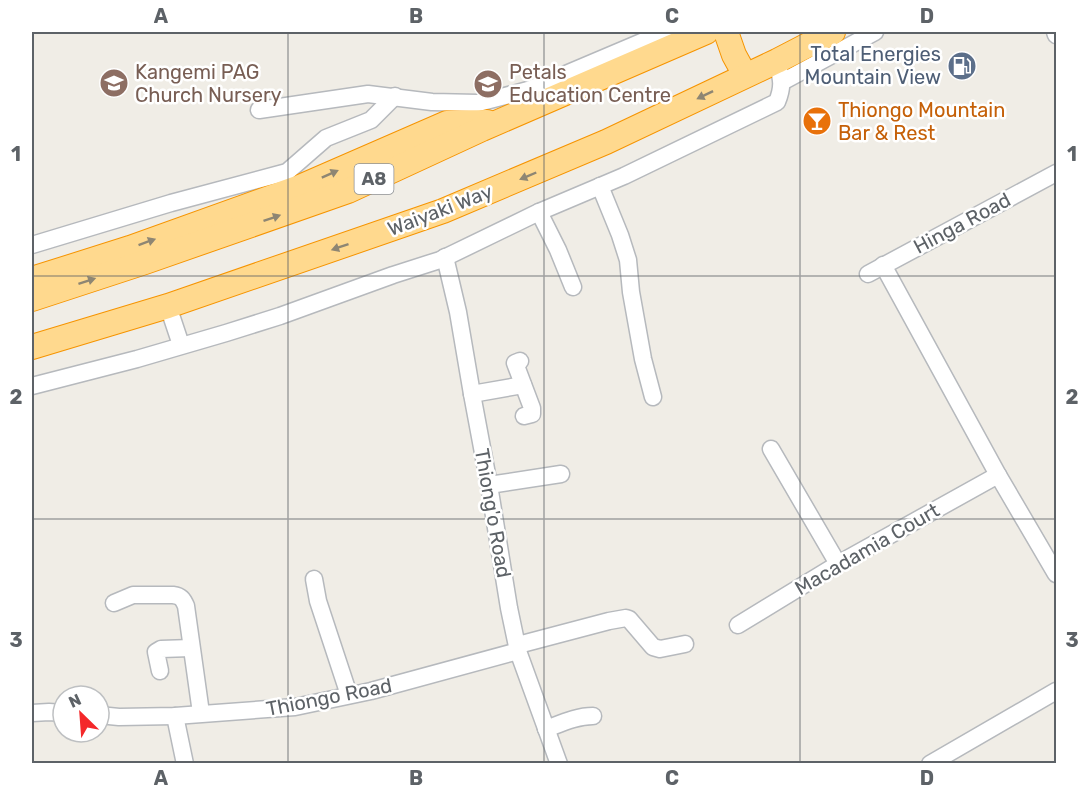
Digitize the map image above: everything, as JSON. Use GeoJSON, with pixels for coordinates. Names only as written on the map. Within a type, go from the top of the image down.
{"type":"FeatureCollection","features":[{"type":"Feature","properties":{"kind":"highway","name":"A8"},"geometry":{"type":"LineString","coordinates":[[32,299],[348,191],[706,32]]}},
{"type":"Feature","properties":{"kind":"highway"},"geometry":{"type":"LineString","coordinates":[[726,32],[734,55],[745,75]]}},
{"type":"Feature","properties":{"kind":"highway","name":"Waiyaki Way"},"geometry":{"type":"LineString","coordinates":[[32,347],[168,306],[443,211],[606,142],[745,75],[779,71],[833,32]]}},
{"type":"Feature","properties":{"kind":"highway"},"geometry":{"type":"LineString","coordinates":[[32,279],[130,248],[300,188],[447,123],[500,122]]}},
{"type":"Feature","properties":{"kind":"street"},"geometry":{"type":"LineString","coordinates":[[259,110],[368,94],[432,102],[478,104],[528,90],[665,32]]}},
{"type":"Feature","properties":{"kind":"street"},"geometry":{"type":"LineString","coordinates":[[32,386],[128,362],[226,333],[446,257],[539,212],[624,176],[777,102],[782,91],[779,71],[875,32]]}},
{"type":"Feature","properties":{"kind":"street"},"geometry":{"type":"LineString","coordinates":[[32,245],[171,203],[287,172],[326,138],[371,120],[395,96]]}},
{"type":"Feature","properties":{"kind":"street","name":"Hinga Road"},"geometry":{"type":"LineString","coordinates":[[868,274],[1056,173]]}},
{"type":"Feature","properties":{"kind":"street"},"geometry":{"type":"LineString","coordinates":[[600,186],[628,260],[631,292],[643,358],[653,397]]}},
{"type":"Feature","properties":{"kind":"street"},"geometry":{"type":"LineString","coordinates":[[539,212],[573,287]]}},
{"type":"Feature","properties":{"kind":"street","name":"Thiong'o Road"},"geometry":{"type":"LineString","coordinates":[[446,257],[458,312],[509,608],[518,648],[559,764]]}},
{"type":"Feature","properties":{"kind":"street"},"geometry":{"type":"LineString","coordinates":[[883,265],[998,475],[1056,574]]}},
{"type":"Feature","properties":{"kind":"street"},"geometry":{"type":"LineString","coordinates":[[168,306],[181,345]]}},
{"type":"Feature","properties":{"kind":"street"},"geometry":{"type":"LineString","coordinates":[[520,361],[514,363],[532,414],[524,416]]}},
{"type":"Feature","properties":{"kind":"street"},"geometry":{"type":"LineString","coordinates":[[472,394],[523,385]]}},
{"type":"Feature","properties":{"kind":"street"},"geometry":{"type":"LineString","coordinates":[[771,449],[838,564]]}},
{"type":"Feature","properties":{"kind":"street"},"geometry":{"type":"LineString","coordinates":[[489,485],[561,474]]}},
{"type":"Feature","properties":{"kind":"street","name":"Macadamia Court"},"geometry":{"type":"LineString","coordinates":[[738,625],[838,564],[998,475]]}},
{"type":"Feature","properties":{"kind":"street"},"geometry":{"type":"LineString","coordinates":[[314,579],[318,601],[349,696]]}},
{"type":"Feature","properties":{"kind":"street"},"geometry":{"type":"LineString","coordinates":[[114,603],[133,595],[180,596],[186,606],[201,714]]}},
{"type":"Feature","properties":{"kind":"street","name":"Thiongo Road"},"geometry":{"type":"LineString","coordinates":[[111,716],[175,716],[295,707],[349,696],[626,618],[653,647],[660,649],[685,644]]}},
{"type":"Feature","properties":{"kind":"street"},"geometry":{"type":"LineString","coordinates":[[160,670],[156,652],[161,649],[191,648]]}},
{"type":"Feature","properties":{"kind":"street"},"geometry":{"type":"LineString","coordinates":[[931,763],[1056,691]]}},
{"type":"Feature","properties":{"kind":"street"},"geometry":{"type":"LineString","coordinates":[[32,713],[51,713]]}},
{"type":"Feature","properties":{"kind":"street"},"geometry":{"type":"LineString","coordinates":[[175,716],[184,764]]}},
{"type":"Feature","properties":{"kind":"street"},"geometry":{"type":"LineString","coordinates":[[546,729],[584,716],[593,716]]}},
{"type":"Feature","properties":{"kind":"place","name":"Total Energies Mountain View"},"geometry":{"type":"Point","coordinates":[962,66]}},
{"type":"Feature","properties":{"kind":"place","name":"Kangemi PAG Church Nursery"},"geometry":{"type":"Point","coordinates":[114,83]}},
{"type":"Feature","properties":{"kind":"place","name":"Petals Education Centre"},"geometry":{"type":"Point","coordinates":[488,84]}},
{"type":"Feature","properties":{"kind":"place","name":"Thiongo Mountain Bar & Rest"},"geometry":{"type":"Point","coordinates":[817,121]}}]}
